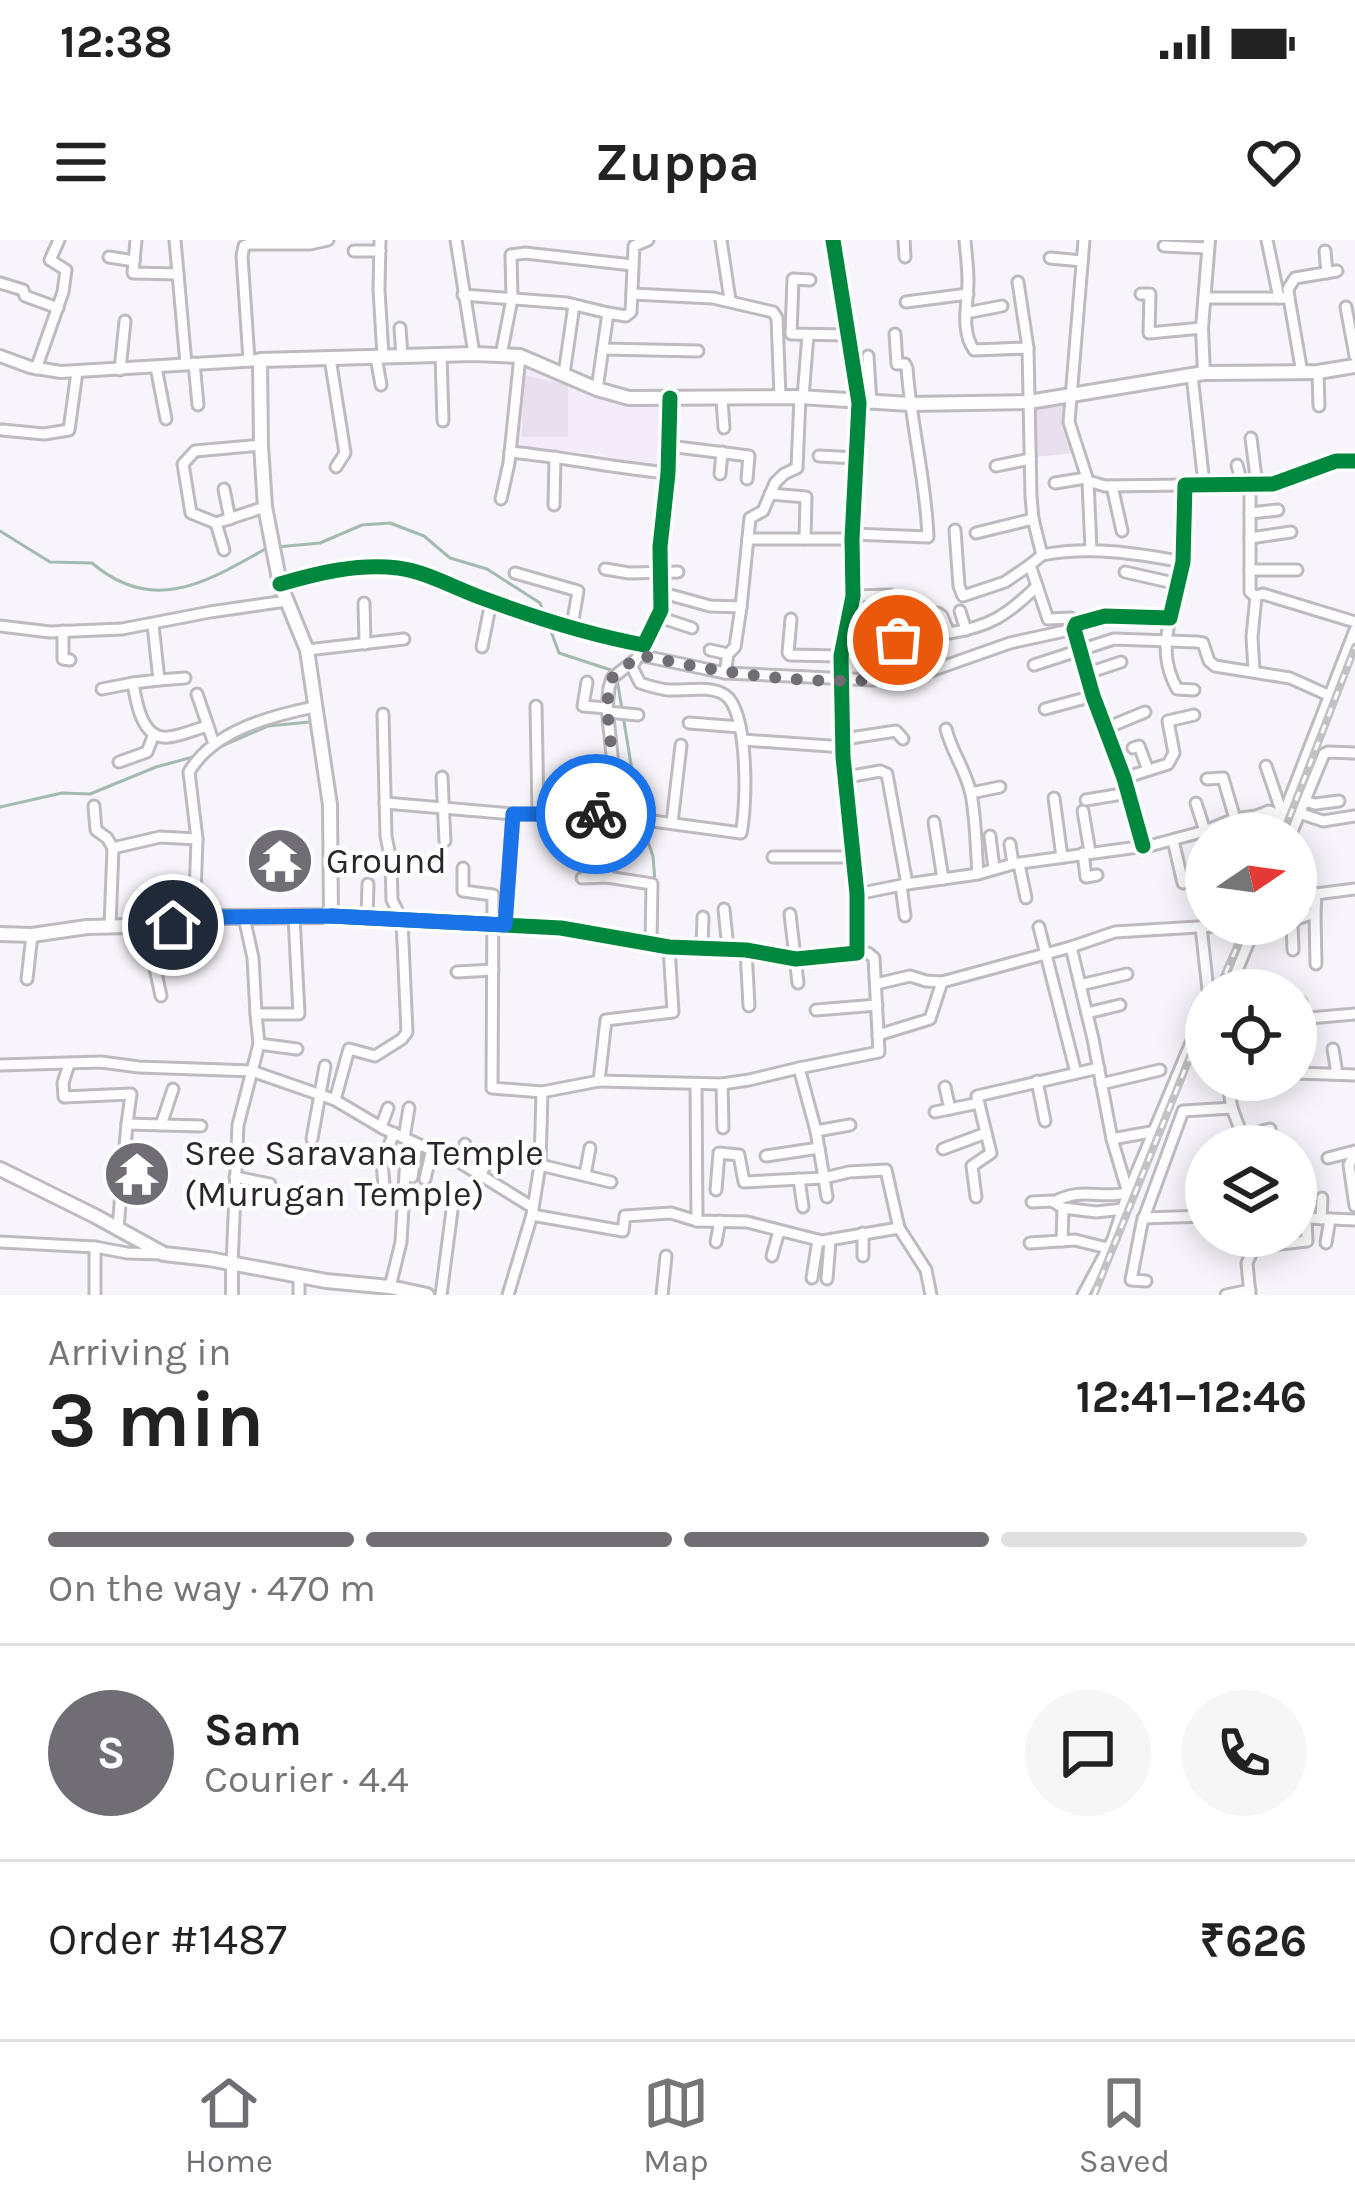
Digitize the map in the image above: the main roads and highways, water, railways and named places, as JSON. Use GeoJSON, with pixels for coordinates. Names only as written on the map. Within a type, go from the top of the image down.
{"type":"FeatureCollection","features":[{"type":"Feature","properties":{"kind":"main road"},"geometry":{"type":"LineString","coordinates":[[0,934],[194,923],[221,917],[332,916],[330,805],[307,650],[280,584],[265,507],[254,360],[520,356],[629,398],[801,397],[910,404],[1029,402],[1198,374],[1302,373],[1355,366]]}},
{"type":"Feature","properties":{"kind":"main road"},"geometry":{"type":"LineString","coordinates":[[0,1169],[164,1254],[428,1295]]}},
{"type":"Feature","properties":{"kind":"waterway"},"geometry":{"type":"LineString","coordinates":[[277,547],[320,543],[362,525],[390,523],[424,536],[450,558],[487,569],[540,603],[543,611]]}},
{"type":"Feature","properties":{"kind":"waterway"},"geometry":{"type":"LineString","coordinates":[[0,531],[50,562],[92,563],[137,588],[159,590],[202,581],[267,548]]}},
{"type":"Feature","properties":{"kind":"waterway"},"geometry":{"type":"LineString","coordinates":[[549,626],[559,653],[614,671]]}},
{"type":"Feature","properties":{"kind":"waterway"},"geometry":{"type":"LineString","coordinates":[[617,679],[655,881]]}},
{"type":"Feature","properties":{"kind":"waterway"},"geometry":{"type":"LineString","coordinates":[[215,749],[268,726],[310,722]]}},
{"type":"Feature","properties":{"kind":"waterway"},"geometry":{"type":"LineString","coordinates":[[0,807],[62,793],[90,794],[193,757]]}},
{"type":"Feature","properties":{"kind":"railway"},"geometry":{"type":"LineString","coordinates":[[1291,813],[1355,647]]}},
{"type":"Feature","properties":{"kind":"railway"},"geometry":{"type":"LineString","coordinates":[[1227,969],[1238,945]]}},
{"type":"Feature","properties":{"kind":"railway"},"geometry":{"type":"LineString","coordinates":[[1094,1295],[1185,1069]]}},
{"type":"Feature","properties":{"kind":"place","name":"Ground"},"geometry":{"type":"Point","coordinates":[280,861]}},
{"type":"Feature","properties":{"kind":"place","name":"Sree Saravana Temple (Murugan Temple)"},"geometry":{"type":"Point","coordinates":[137,1174]}}]}
